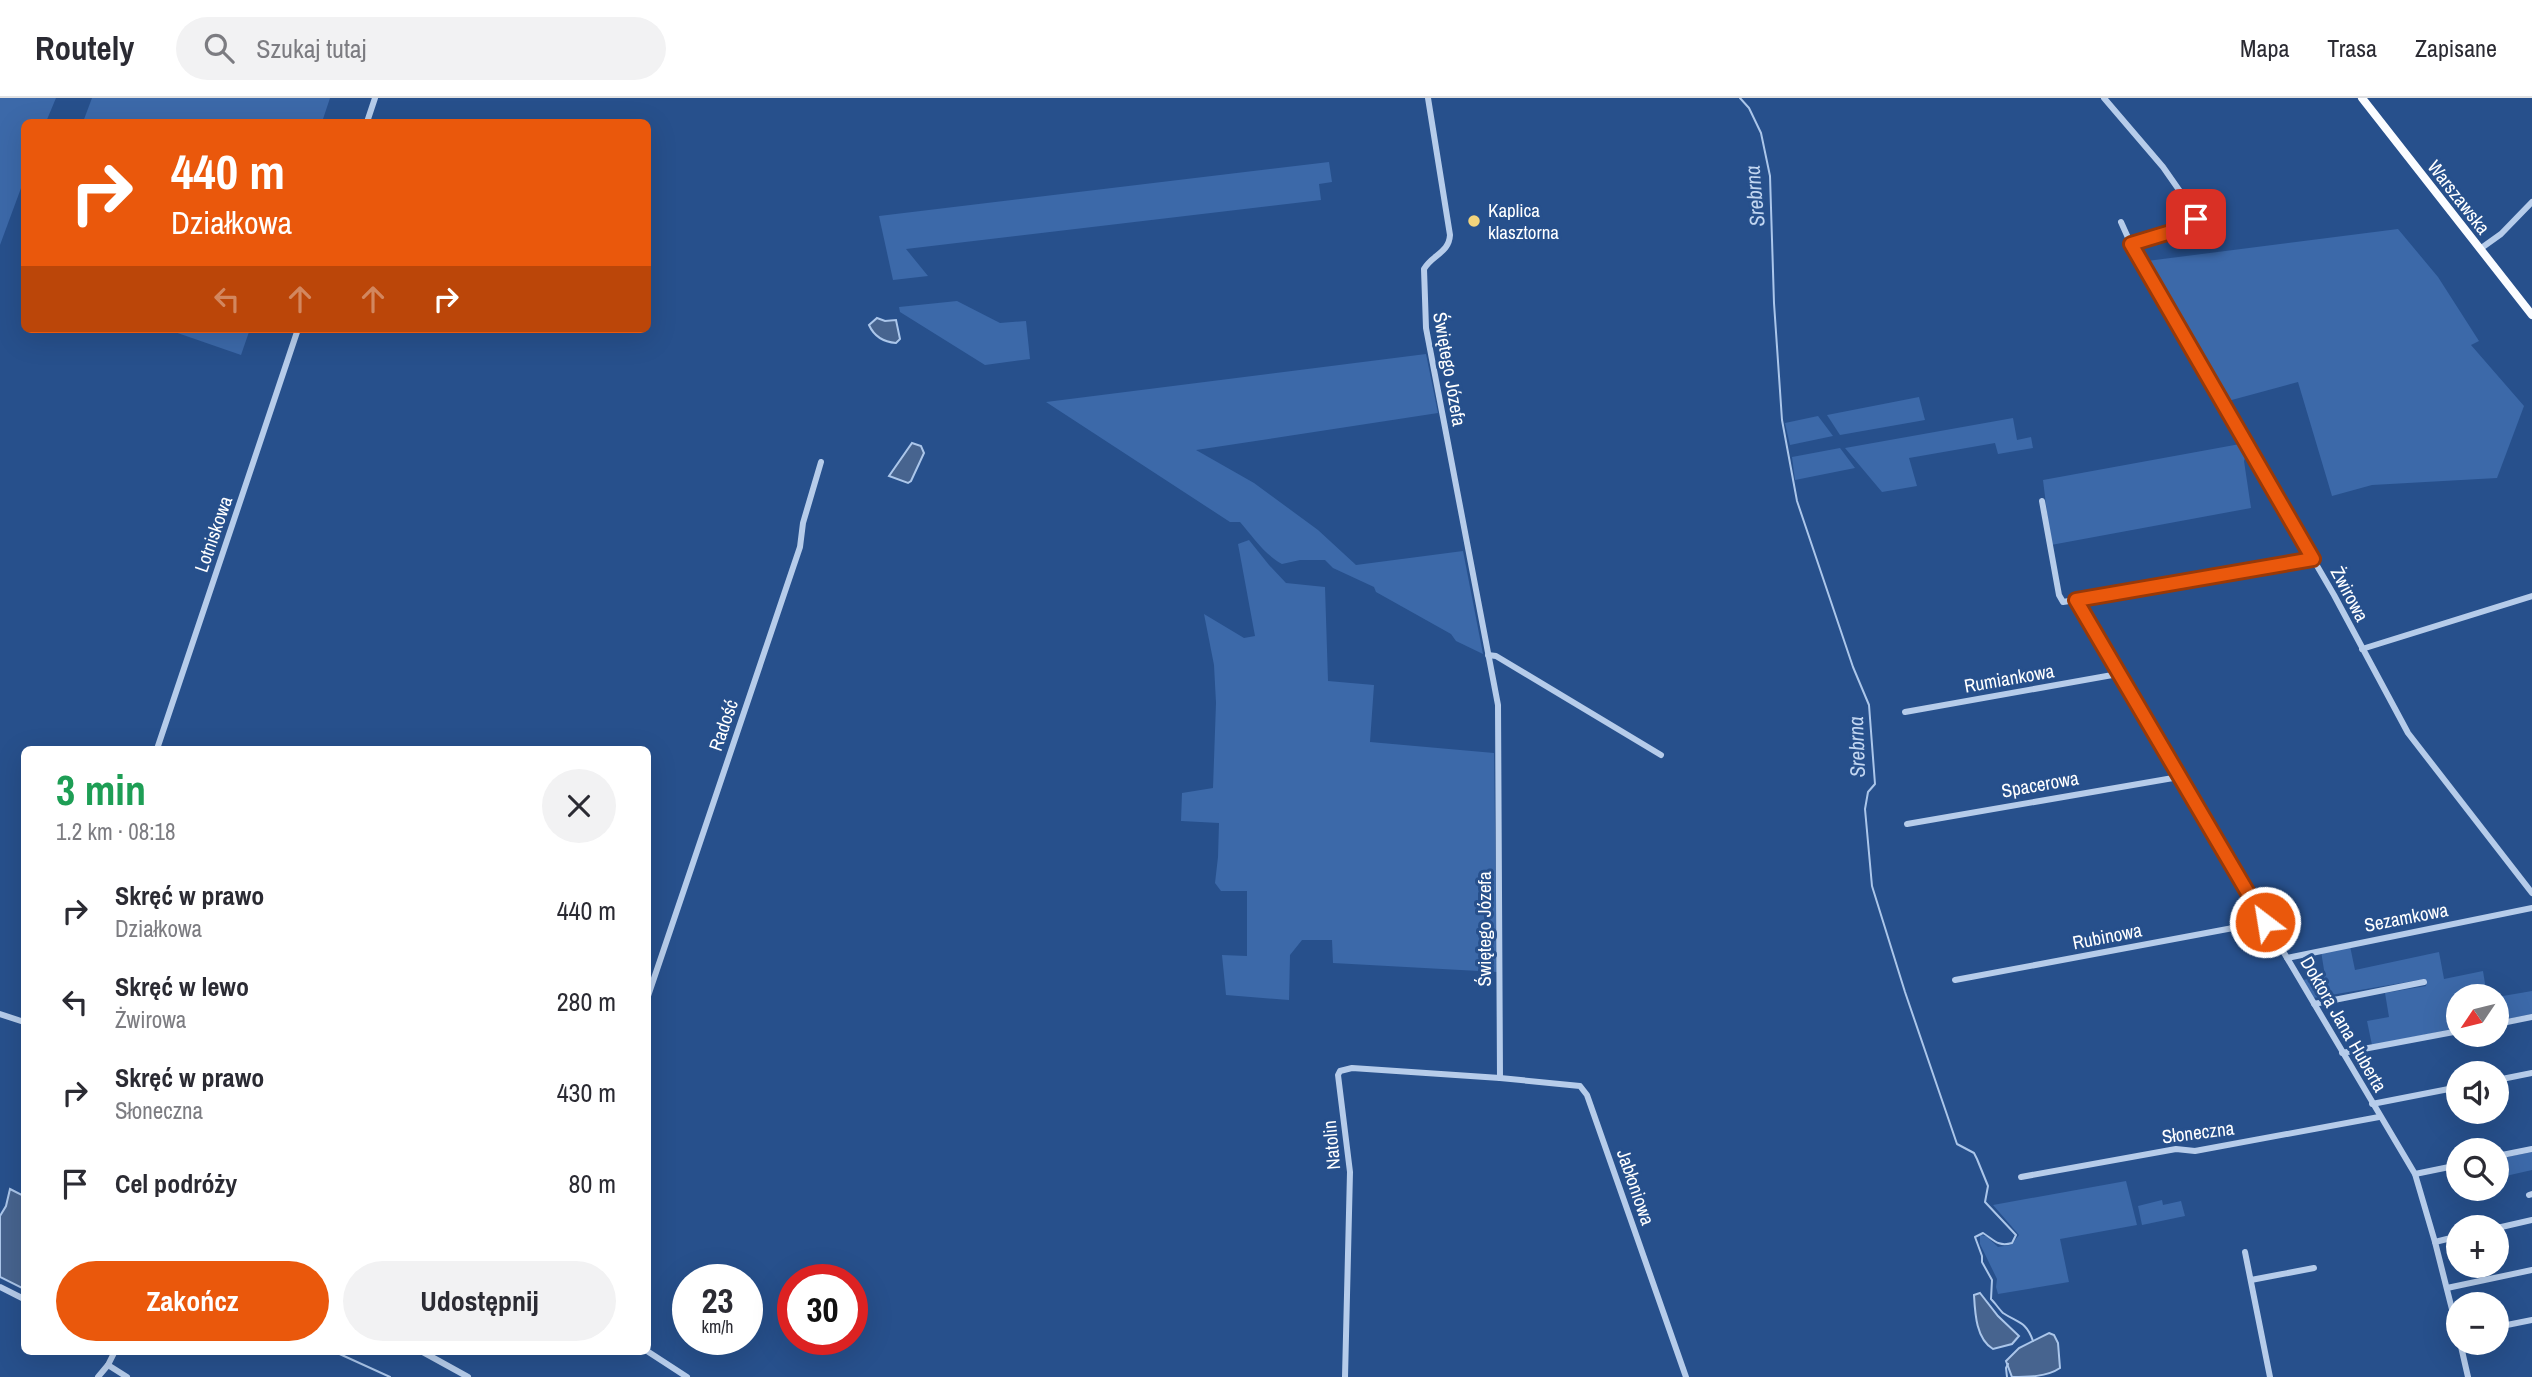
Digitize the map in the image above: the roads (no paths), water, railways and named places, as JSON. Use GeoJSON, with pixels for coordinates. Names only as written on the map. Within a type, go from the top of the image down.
{"type":"FeatureCollection","features":[{"type":"Feature","properties":{"kind":"main road","name":"Warszawska"},"geometry":{"type":"LineString","coordinates":[[2362,98],[2532,315]]}},
{"type":"Feature","properties":{"kind":"street"},"geometry":{"type":"LineString","coordinates":[[367,119],[375,98]]}},
{"type":"Feature","properties":{"kind":"street","name":"Świętego Józefa"},"geometry":{"type":"LineString","coordinates":[[1428,98],[1450,235],[1446,249],[1429,261],[1424,269],[1426,328],[1498,705],[1500,1078]]}},
{"type":"Feature","properties":{"kind":"street"},"geometry":{"type":"LineString","coordinates":[[2104,98],[2163,167],[2195,214],[2193,223],[2187,227],[2131,244]]}},
{"type":"Feature","properties":{"kind":"street"},"geometry":{"type":"LineString","coordinates":[[2480,249],[2501,234],[2532,202]]}},
{"type":"Feature","properties":{"kind":"street","name":"Żwirowa"},"geometry":{"type":"LineString","coordinates":[[2121,222],[2131,244],[2313,559],[2414,743],[2532,893]]}},
{"type":"Feature","properties":{"kind":"street","name":"Lotniskowa"},"geometry":{"type":"LineString","coordinates":[[158,746],[297,333]]}},
{"type":"Feature","properties":{"kind":"street","name":"Radość"},"geometry":{"type":"LineString","coordinates":[[651,987],[800,548],[803,523],[821,462]]}},
{"type":"Feature","properties":{"kind":"street","name":"Doktora Jana Huberta"},"geometry":{"type":"LineString","coordinates":[[2042,501],[2059,595],[2063,602],[2076,600],[2415,1174],[2448,1292]]}},
{"type":"Feature","properties":{"kind":"street"},"geometry":{"type":"LineString","coordinates":[[2076,600],[2313,559]]}},
{"type":"Feature","properties":{"kind":"street"},"geometry":{"type":"LineString","coordinates":[[2362,649],[2532,596]]}},
{"type":"Feature","properties":{"kind":"street"},"geometry":{"type":"LineString","coordinates":[[1488,655],[1496,656],[1661,755]]}},
{"type":"Feature","properties":{"kind":"street","name":"Rumiankowa"},"geometry":{"type":"LineString","coordinates":[[1905,712],[2118,674]]}},
{"type":"Feature","properties":{"kind":"street","name":"Spacerowa"},"geometry":{"type":"LineString","coordinates":[[1907,824],[2179,777]]}},
{"type":"Feature","properties":{"kind":"street","name":"Sezamkowa"},"geometry":{"type":"LineString","coordinates":[[2287,957],[2532,908]]}},
{"type":"Feature","properties":{"kind":"street","name":"Rubinowa"},"geometry":{"type":"LineString","coordinates":[[1955,980],[2265,922]]}},
{"type":"Feature","properties":{"kind":"street"},"geometry":{"type":"LineString","coordinates":[[2314,1004],[2424,982]]}},
{"type":"Feature","properties":{"kind":"street"},"geometry":{"type":"LineString","coordinates":[[0,1014],[21,1020]]}},
{"type":"Feature","properties":{"kind":"street"},"geometry":{"type":"LineString","coordinates":[[2510,1021],[2532,1017]]}},
{"type":"Feature","properties":{"kind":"street"},"geometry":{"type":"LineString","coordinates":[[2342,1053],[2446,1033]]}},
{"type":"Feature","properties":{"kind":"street","name":"Natolin"},"geometry":{"type":"LineString","coordinates":[[1345,1377],[1350,1171],[1338,1075],[1340,1071],[1352,1068],[1500,1078]]}},
{"type":"Feature","properties":{"kind":"street"},"geometry":{"type":"LineString","coordinates":[[2509,1078],[2532,1073]]}},
{"type":"Feature","properties":{"kind":"street","name":"Jabłoniowa"},"geometry":{"type":"LineString","coordinates":[[1500,1078],[1572,1084],[1580,1086],[1587,1095],[1686,1377]]}},
{"type":"Feature","properties":{"kind":"street"},"geometry":{"type":"LineString","coordinates":[[2372,1104],[2446,1090]]}},
{"type":"Feature","properties":{"kind":"street","name":"Słoneczna"},"geometry":{"type":"LineString","coordinates":[[2021,1177],[2176,1149],[2195,1151],[2379,1117]]}},
{"type":"Feature","properties":{"kind":"street"},"geometry":{"type":"LineString","coordinates":[[2509,1154],[2532,1149]]}},
{"type":"Feature","properties":{"kind":"street"},"geometry":{"type":"LineString","coordinates":[[2415,1174],[2446,1168]]}},
{"type":"Feature","properties":{"kind":"street"},"geometry":{"type":"LineString","coordinates":[[2509,1225],[2532,1220]]}},
{"type":"Feature","properties":{"kind":"street"},"geometry":{"type":"LineString","coordinates":[[2435,1242],[2446,1240]]}},
{"type":"Feature","properties":{"kind":"street"},"geometry":{"type":"LineString","coordinates":[[2245,1252],[2270,1377]]}},
{"type":"Feature","properties":{"kind":"street"},"geometry":{"type":"LineString","coordinates":[[2251,1280],[2314,1268]]}},
{"type":"Feature","properties":{"kind":"street"},"geometry":{"type":"LineString","coordinates":[[2447,1288],[2532,1270]]}},
{"type":"Feature","properties":{"kind":"street"},"geometry":{"type":"LineString","coordinates":[[0,1287],[21,1298]]}},
{"type":"Feature","properties":{"kind":"street"},"geometry":{"type":"LineString","coordinates":[[2509,1325],[2532,1320]]}},
{"type":"Feature","properties":{"kind":"street"},"geometry":{"type":"LineString","coordinates":[[651,1354],[687,1377]]}},
{"type":"Feature","properties":{"kind":"street"},"geometry":{"type":"LineString","coordinates":[[98,1377],[113,1355]]}},
{"type":"Feature","properties":{"kind":"street"},"geometry":{"type":"LineString","coordinates":[[428,1355],[468,1377]]}},
{"type":"Feature","properties":{"kind":"street"},"geometry":{"type":"LineString","coordinates":[[2463,1355],[2468,1377]]}},
{"type":"Feature","properties":{"kind":"street"},"geometry":{"type":"LineString","coordinates":[[108,1366],[127,1377]]}},
{"type":"Feature","properties":{"kind":"waterway","name":"Srebrna"},"geometry":{"type":"LineString","coordinates":[[1740,98],[1749,108],[1761,133],[1770,176],[1774,303],[1782,420],[1797,501],[1853,667],[1869,705],[1875,784],[1868,792],[1865,809],[1872,886],[1957,1144],[1974,1153],[1988,1186],[1985,1202],[2016,1235],[2012,1243],[2007,1244],[1996,1242],[1983,1233],[1975,1237],[1982,1262],[1992,1280],[1991,1299],[2003,1313],[2021,1323],[2033,1341]]}},
{"type":"Feature","properties":{"kind":"waterway"},"geometry":{"type":"LineString","coordinates":[[342,1355],[390,1377]]}},
{"type":"Feature","properties":{"kind":"waterway","name":"Srebrna"},"geometry":{"type":"LineString","coordinates":[[2007,1377],[2008,1364]]}},
{"type":"Feature","properties":{"kind":"place","name":"Kaplica klasztorna"},"geometry":{"type":"Point","coordinates":[1474,221]}}]}
